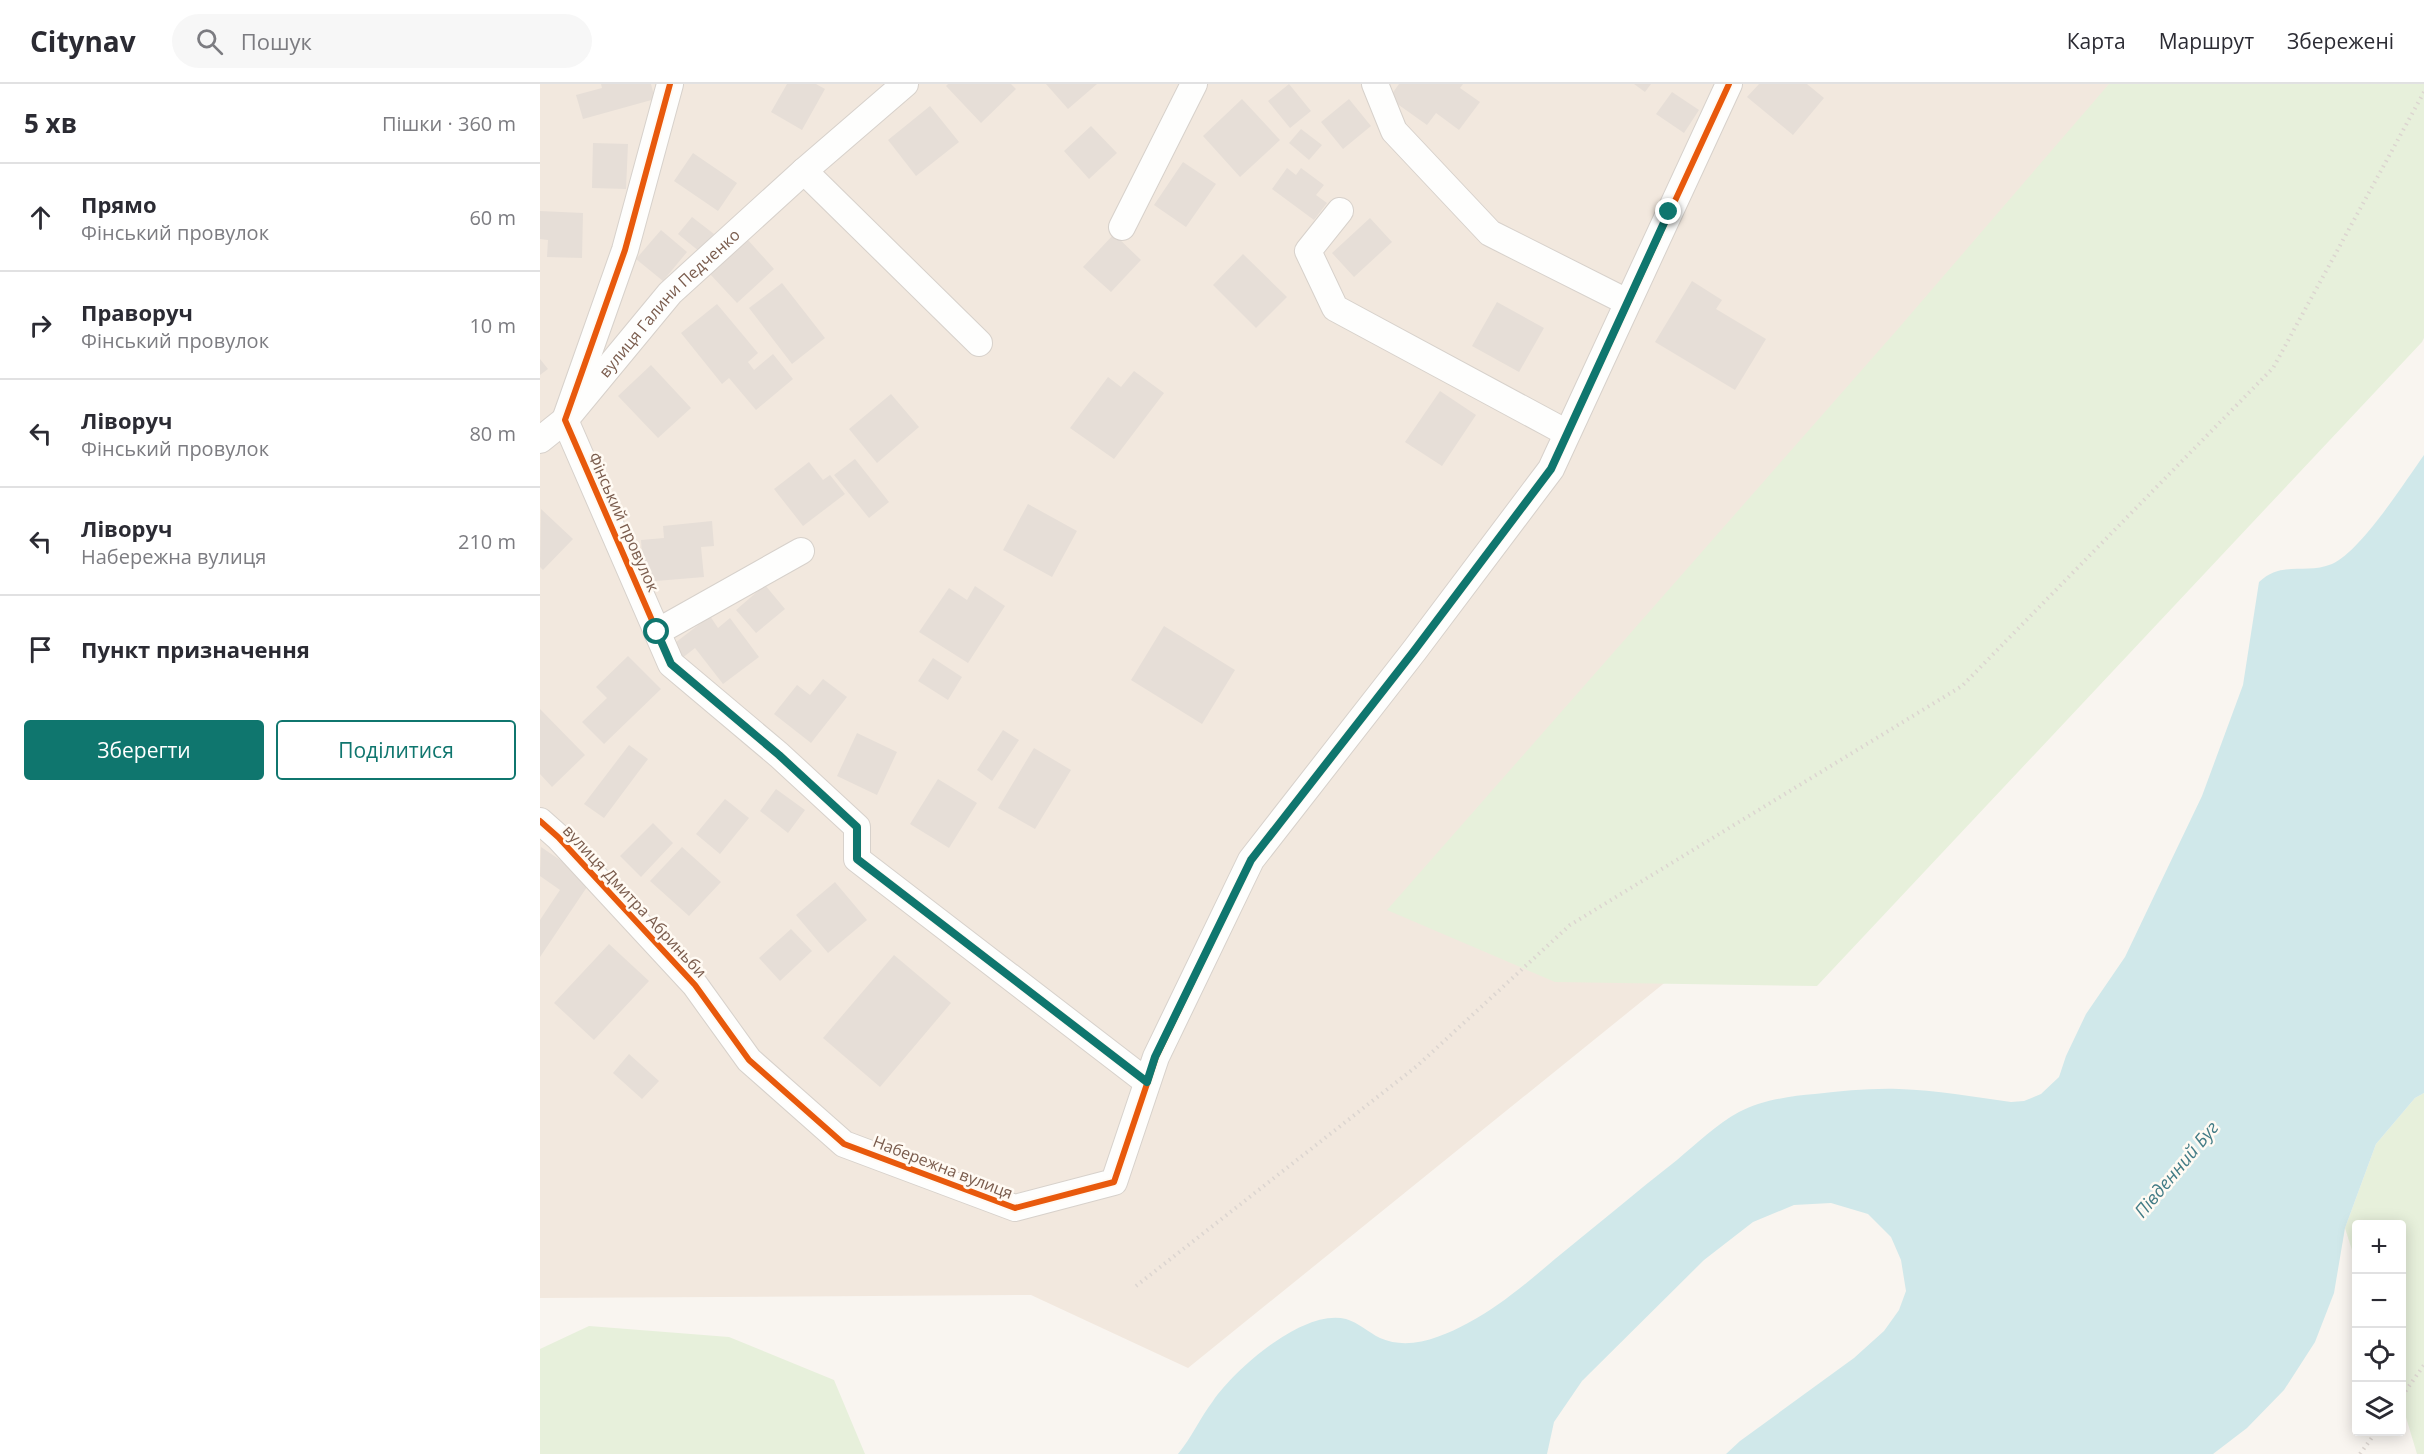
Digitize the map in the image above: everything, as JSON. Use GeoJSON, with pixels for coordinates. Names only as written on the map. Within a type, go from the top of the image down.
{"type":"FeatureCollection","features":[{"type":"Feature","properties":{"kind":"street"},"geometry":{"type":"LineString","coordinates":[[565,420],[625,250],[670,84]]}},
{"type":"Feature","properties":{"kind":"street","name":"вулиця Галини Педченко"},"geometry":{"type":"LineString","coordinates":[[540,440],[565,420],[670,293],[804,171],[905,84]]}},
{"type":"Feature","properties":{"kind":"street"},"geometry":{"type":"LineString","coordinates":[[1122,227],[1194,84]]}},
{"type":"Feature","properties":{"kind":"street"},"geometry":{"type":"LineString","coordinates":[[1374,84],[1394,131],[1490,233],[1627,302]]}},
{"type":"Feature","properties":{"kind":"street","name":"Набережна вулиця"},"geometry":{"type":"LineString","coordinates":[[749,1060],[844,1144],[1015,1209],[1114,1182],[1155,1057],[1251,860],[1414,651],[1551,469],[1729,84]]}},
{"type":"Feature","properties":{"kind":"street"},"geometry":{"type":"LineString","coordinates":[[804,171],[979,343]]}},
{"type":"Feature","properties":{"kind":"street"},"geometry":{"type":"LineString","coordinates":[[1340,211],[1308,251],[1335,308],[1567,433]]}},
{"type":"Feature","properties":{"kind":"street","name":"Фінський провулок"},"geometry":{"type":"LineString","coordinates":[[565,420],[671,664],[779,755],[857,827],[857,859],[1147,1082]]}},
{"type":"Feature","properties":{"kind":"street"},"geometry":{"type":"LineString","coordinates":[[657,632],[801,551]]}},
{"type":"Feature","properties":{"kind":"street","name":"вулиця Дмитра Абриньби"},"geometry":{"type":"LineString","coordinates":[[540,821],[558,837],[695,985],[749,1060]]}},
{"type":"Feature","properties":{"kind":"path"},"geometry":{"type":"LineString","coordinates":[[1136,1286],[1418,1066],[1570,925],[1962,686],[2273,368],[2424,92]]}},
{"type":"Feature","properties":{"kind":"path"},"geometry":{"type":"LineString","coordinates":[[2406,1390],[2424,1365]]}},
{"type":"Feature","properties":{"kind":"path"},"geometry":{"type":"LineString","coordinates":[[2360,1454],[2373,1436]]}},
{"type":"Feature","properties":{"kind":"shaded area"},"geometry":{"type":"Polygon","coordinates":[[[540,84],[2424,84],[2215,538],[1188,1368],[1031,1295],[540,1298],[540,84]]]}},
{"type":"Feature","properties":{"kind":"green space"},"geometry":{"type":"Polygon","coordinates":[[[2109,84],[2424,84],[2424,338],[2422,342],[1817,986],[1555,982],[1387,910],[1897,330],[2109,84]]]}},
{"type":"Feature","properties":{"kind":"green space"},"geometry":{"type":"Polygon","coordinates":[[[2424,1093],[2424,1454],[2417,1454],[2406,1417],[2406,1220],[2352,1220],[2352,1250],[2345,1228],[2376,1144],[2415,1098],[2424,1093]]]}},
{"type":"Feature","properties":{"kind":"green space"},"geometry":{"type":"Polygon","coordinates":[[[589,1326],[729,1337],[834,1380],[865,1454],[540,1454],[540,1349],[589,1326]]]}},
{"type":"Feature","properties":{"kind":"water","name":"Південний Буг"},"geometry":{"type":"Polygon","coordinates":[[[2424,455],[2424,1093],[2415,1098],[2376,1144],[2345,1228],[2334,1293],[2315,1342],[2284,1390],[2247,1428],[2213,1454],[1726,1454],[1740,1441],[1854,1358],[1884,1331],[1899,1310],[1906,1291],[1901,1260],[1891,1237],[1868,1214],[1831,1203],[1794,1205],[1753,1222],[1704,1260],[1582,1381],[1554,1422],[1547,1454],[1178,1454],[1223,1388],[1254,1358],[1291,1332],[1329,1318],[1346,1319],[1391,1342],[1414,1343],[1458,1328],[1513,1293],[1715,1128],[1748,1108],[1786,1097],[1868,1089],[1927,1091],[2011,1102],[2024,1101],[2041,1094],[2059,1077],[2066,1056],[2086,1014],[2125,957],[2202,796],[2243,685],[2259,582],[2276,571],[2322,567],[2343,557],[2369,531],[2424,455]]]}},
{"type":"Feature","properties":{"kind":"building"},"geometry":{"type":"Polygon","coordinates":[[[601,84],[651,84],[655,99],[583,119],[576,95],[602,88],[601,84]]]}},
{"type":"Feature","properties":{"kind":"building"},"geometry":{"type":"Polygon","coordinates":[[[787,84],[816,84],[825,89],[802,130],[771,112],[787,84]]]}},
{"type":"Feature","properties":{"kind":"building"},"geometry":{"type":"Polygon","coordinates":[[[948,84],[1011,84],[1016,89],[981,123],[946,86],[948,84]]]}},
{"type":"Feature","properties":{"kind":"building"},"geometry":{"type":"Polygon","coordinates":[[[1046,84],[1097,84],[1068,109],[1046,84]]]}},
{"type":"Feature","properties":{"kind":"building"},"geometry":{"type":"Polygon","coordinates":[[[1289,84],[1311,111],[1290,128],[1268,101],[1289,84]]]}},
{"type":"Feature","properties":{"kind":"building"},"geometry":{"type":"Polygon","coordinates":[[[1399,84],[1463,84],[1460,88],[1480,102],[1459,130],[1436,113],[1427,125],[1389,98],[1399,84]]]}},
{"type":"Feature","properties":{"kind":"building"},"geometry":{"type":"Polygon","coordinates":[[[1634,84],[1651,84],[1645,92],[1634,84]]]}},
{"type":"Feature","properties":{"kind":"building"},"geometry":{"type":"Polygon","coordinates":[[[1759,84],[1807,84],[1824,98],[1793,135],[1747,97],[1759,84]]]}},
{"type":"Feature","properties":{"kind":"building"},"geometry":{"type":"Polygon","coordinates":[[[1672,92],[1699,110],[1684,133],[1656,114],[1672,92]]]}},
{"type":"Feature","properties":{"kind":"building"},"geometry":{"type":"Polygon","coordinates":[[[1242,99],[1280,140],[1240,177],[1203,136],[1242,99]]]}},
{"type":"Feature","properties":{"kind":"building"},"geometry":{"type":"Polygon","coordinates":[[[1349,99],[1371,126],[1343,149],[1321,122],[1349,99]]]}},
{"type":"Feature","properties":{"kind":"building"},"geometry":{"type":"Polygon","coordinates":[[[930,106],[959,142],[916,176],[888,140],[930,106]]]}},
{"type":"Feature","properties":{"kind":"building"},"geometry":{"type":"Polygon","coordinates":[[[1091,126],[1117,153],[1089,179],[1064,151],[1091,126]]]}},
{"type":"Feature","properties":{"kind":"building"},"geometry":{"type":"Polygon","coordinates":[[[1301,129],[1322,145],[1309,160],[1289,143],[1301,129]]]}},
{"type":"Feature","properties":{"kind":"building"},"geometry":{"type":"Polygon","coordinates":[[[593,143],[628,144],[626,189],[592,188],[593,143]]]}},
{"type":"Feature","properties":{"kind":"building"},"geometry":{"type":"Polygon","coordinates":[[[693,153],[737,183],[718,211],[674,181],[693,153]]]}},
{"type":"Feature","properties":{"kind":"building"},"geometry":{"type":"Polygon","coordinates":[[[1183,162],[1216,184],[1186,227],[1154,205],[1183,162]]]}},
{"type":"Feature","properties":{"kind":"building"},"geometry":{"type":"Polygon","coordinates":[[[1287,168],[1296,175],[1301,168],[1324,185],[1316,195],[1327,203],[1314,220],[1272,189],[1287,168]]]}},
{"type":"Feature","properties":{"kind":"building"},"geometry":{"type":"Polygon","coordinates":[[[540,211],[583,213],[582,258],[547,257],[548,240],[540,239],[540,211]]]}},
{"type":"Feature","properties":{"kind":"building"},"geometry":{"type":"Polygon","coordinates":[[[692,217],[714,234],[700,252],[678,234],[692,217]]]}},
{"type":"Feature","properties":{"kind":"building"},"geometry":{"type":"Polygon","coordinates":[[[1370,218],[1392,242],[1354,277],[1332,253],[1370,218]]]}},
{"type":"Feature","properties":{"kind":"building"},"geometry":{"type":"Polygon","coordinates":[[[661,230],[687,252],[663,281],[636,259],[661,230]]]}},
{"type":"Feature","properties":{"kind":"building"},"geometry":{"type":"Polygon","coordinates":[[[1114,234],[1141,260],[1111,292],[1083,267],[1114,234]]]}},
{"type":"Feature","properties":{"kind":"building"},"geometry":{"type":"Polygon","coordinates":[[[748,240],[774,269],[737,303],[710,274],[748,240]]]}},
{"type":"Feature","properties":{"kind":"building"},"geometry":{"type":"Polygon","coordinates":[[[1243,254],[1287,297],[1256,328],[1213,285],[1243,254]]]}},
{"type":"Feature","properties":{"kind":"building"},"geometry":{"type":"Polygon","coordinates":[[[1692,281],[1722,300],[1716,309],[1766,339],[1735,390],[1655,342],[1692,281]]]}},
{"type":"Feature","properties":{"kind":"building"},"geometry":{"type":"Polygon","coordinates":[[[782,283],[825,338],[792,364],[749,308],[782,283]]]}},
{"type":"Feature","properties":{"kind":"building"},"geometry":{"type":"Polygon","coordinates":[[[1497,302],[1544,328],[1519,372],[1472,346],[1497,302]]]}},
{"type":"Feature","properties":{"kind":"building"},"geometry":{"type":"Polygon","coordinates":[[[717,304],[758,353],[748,362],[754,370],[773,354],[793,379],[756,410],[729,378],[722,384],[681,333],[717,304]]]}},
{"type":"Feature","properties":{"kind":"building"},"geometry":{"type":"Polygon","coordinates":[[[540,359],[548,369],[540,375],[540,359]]]}},
{"type":"Feature","properties":{"kind":"building"},"geometry":{"type":"Polygon","coordinates":[[[651,365],[691,408],[658,438],[618,396],[651,365]]]}},
{"type":"Feature","properties":{"kind":"building"},"geometry":{"type":"Polygon","coordinates":[[[1134,371],[1164,393],[1114,459],[1070,428],[1108,377],[1121,387],[1134,371]]]}},
{"type":"Feature","properties":{"kind":"building"},"geometry":{"type":"Polygon","coordinates":[[[1440,391],[1476,415],[1442,466],[1405,442],[1440,391]]]}},
{"type":"Feature","properties":{"kind":"building"},"geometry":{"type":"Polygon","coordinates":[[[891,394],[919,427],[877,463],[849,429],[891,394]]]}},
{"type":"Feature","properties":{"kind":"building"},"geometry":{"type":"Polygon","coordinates":[[[855,459],[889,502],[869,518],[834,475],[855,459]]]}},
{"type":"Feature","properties":{"kind":"building"},"geometry":{"type":"Polygon","coordinates":[[[809,462],[823,480],[830,475],[845,494],[803,526],[774,489],[809,462]]]}},
{"type":"Feature","properties":{"kind":"building"},"geometry":{"type":"Polygon","coordinates":[[[1028,504],[1077,531],[1052,577],[1003,550],[1028,504]]]}},
{"type":"Feature","properties":{"kind":"building"},"geometry":{"type":"Polygon","coordinates":[[[541,509],[573,539],[543,570],[540,567],[541,509]]]}},
{"type":"Feature","properties":{"kind":"building"},"geometry":{"type":"Polygon","coordinates":[[[712,521],[714,546],[701,547],[704,577],[644,582],[641,540],[664,538],[663,526],[712,521]]]}},
{"type":"Feature","properties":{"kind":"building"},"geometry":{"type":"Polygon","coordinates":[[[765,585],[785,609],[756,633],[736,610],[765,585]]]}},
{"type":"Feature","properties":{"kind":"building"},"geometry":{"type":"Polygon","coordinates":[[[975,586],[1005,606],[968,663],[919,632],[949,588],[967,600],[975,586]]]}},
{"type":"Feature","properties":{"kind":"building"},"geometry":{"type":"Polygon","coordinates":[[[710,616],[718,628],[730,618],[759,657],[723,684],[695,648],[681,659],[671,646],[710,616]]]}},
{"type":"Feature","properties":{"kind":"building"},"geometry":{"type":"Polygon","coordinates":[[[1164,626],[1235,670],[1202,724],[1131,680],[1164,626]]]}},
{"type":"Feature","properties":{"kind":"building"},"geometry":{"type":"Polygon","coordinates":[[[628,656],[661,689],[604,744],[582,722],[607,698],[596,687],[628,656]]]}},
{"type":"Feature","properties":{"kind":"building"},"geometry":{"type":"Polygon","coordinates":[[[933,658],[962,677],[948,700],[918,681],[933,658]]]}},
{"type":"Feature","properties":{"kind":"building"},"geometry":{"type":"Polygon","coordinates":[[[823,679],[847,697],[811,743],[774,714],[797,685],[810,695],[823,679]]]}},
{"type":"Feature","properties":{"kind":"building"},"geometry":{"type":"Polygon","coordinates":[[[540,709],[585,755],[552,787],[540,774],[540,709]]]}},
{"type":"Feature","properties":{"kind":"building"},"geometry":{"type":"Polygon","coordinates":[[[1003,730],[1019,740],[992,781],[977,770],[1003,730]]]}},
{"type":"Feature","properties":{"kind":"building"},"geometry":{"type":"Polygon","coordinates":[[[857,733],[897,752],[877,795],[837,776],[857,733]]]}},
{"type":"Feature","properties":{"kind":"building"},"geometry":{"type":"Polygon","coordinates":[[[629,745],[648,759],[604,818],[584,804],[629,745]]]}},
{"type":"Feature","properties":{"kind":"building"},"geometry":{"type":"Polygon","coordinates":[[[1034,748],[1071,770],[1035,829],[998,808],[1034,748]]]}},
{"type":"Feature","properties":{"kind":"building"},"geometry":{"type":"Polygon","coordinates":[[[938,779],[977,803],[949,848],[910,824],[938,779]]]}},
{"type":"Feature","properties":{"kind":"building"},"geometry":{"type":"Polygon","coordinates":[[[776,789],[805,810],[788,833],[760,811],[776,789]]]}},
{"type":"Feature","properties":{"kind":"building"},"geometry":{"type":"Polygon","coordinates":[[[725,799],[749,818],[720,854],[696,834],[725,799]]]}},
{"type":"Feature","properties":{"kind":"building"},"geometry":{"type":"Polygon","coordinates":[[[653,823],[673,843],[641,877],[620,856],[653,823]]]}},
{"type":"Feature","properties":{"kind":"building"},"geometry":{"type":"Polygon","coordinates":[[[541,847],[591,881],[540,957],[540,920],[560,890],[540,876],[541,847]]]}},
{"type":"Feature","properties":{"kind":"building"},"geometry":{"type":"Polygon","coordinates":[[[682,847],[721,882],[689,916],[650,881],[682,847]]]}},
{"type":"Feature","properties":{"kind":"building"},"geometry":{"type":"Polygon","coordinates":[[[835,882],[867,920],[828,953],[796,915],[835,882]]]}},
{"type":"Feature","properties":{"kind":"building"},"geometry":{"type":"Polygon","coordinates":[[[791,929],[812,951],[780,981],[759,958],[791,929]]]}},
{"type":"Feature","properties":{"kind":"building"},"geometry":{"type":"Polygon","coordinates":[[[609,944],[649,981],[594,1040],[554,1003],[609,944]]]}},
{"type":"Feature","properties":{"kind":"building"},"geometry":{"type":"Polygon","coordinates":[[[894,955],[951,1003],[880,1087],[823,1038],[894,955]]]}},
{"type":"Feature","properties":{"kind":"building"},"geometry":{"type":"Polygon","coordinates":[[[629,1054],[659,1081],[642,1099],[613,1073],[629,1054]]]}},
{"type":"Feature","properties":{"kind":"cycle path"},"geometry":{"type":"LineString","coordinates":[[670,84],[625,250],[565,420],[671,664],[779,755],[857,827],[857,859],[1147,1082]]}},
{"type":"Feature","properties":{"kind":"cycle path"},"geometry":{"type":"LineString","coordinates":[[540,821],[558,837],[695,985],[749,1060],[844,1144],[1015,1208],[1114,1182],[1156,1057],[1251,860],[1414,651],[1551,469],[1729,84]]}},
{"type":"Feature","properties":{"kind":"route"},"geometry":{"type":"LineString","coordinates":[[657,632],[671,664],[779,755],[857,827],[857,859],[1147,1082],[1155,1057],[1251,860],[1414,651],[1551,469],[1669,212]]}}]}
